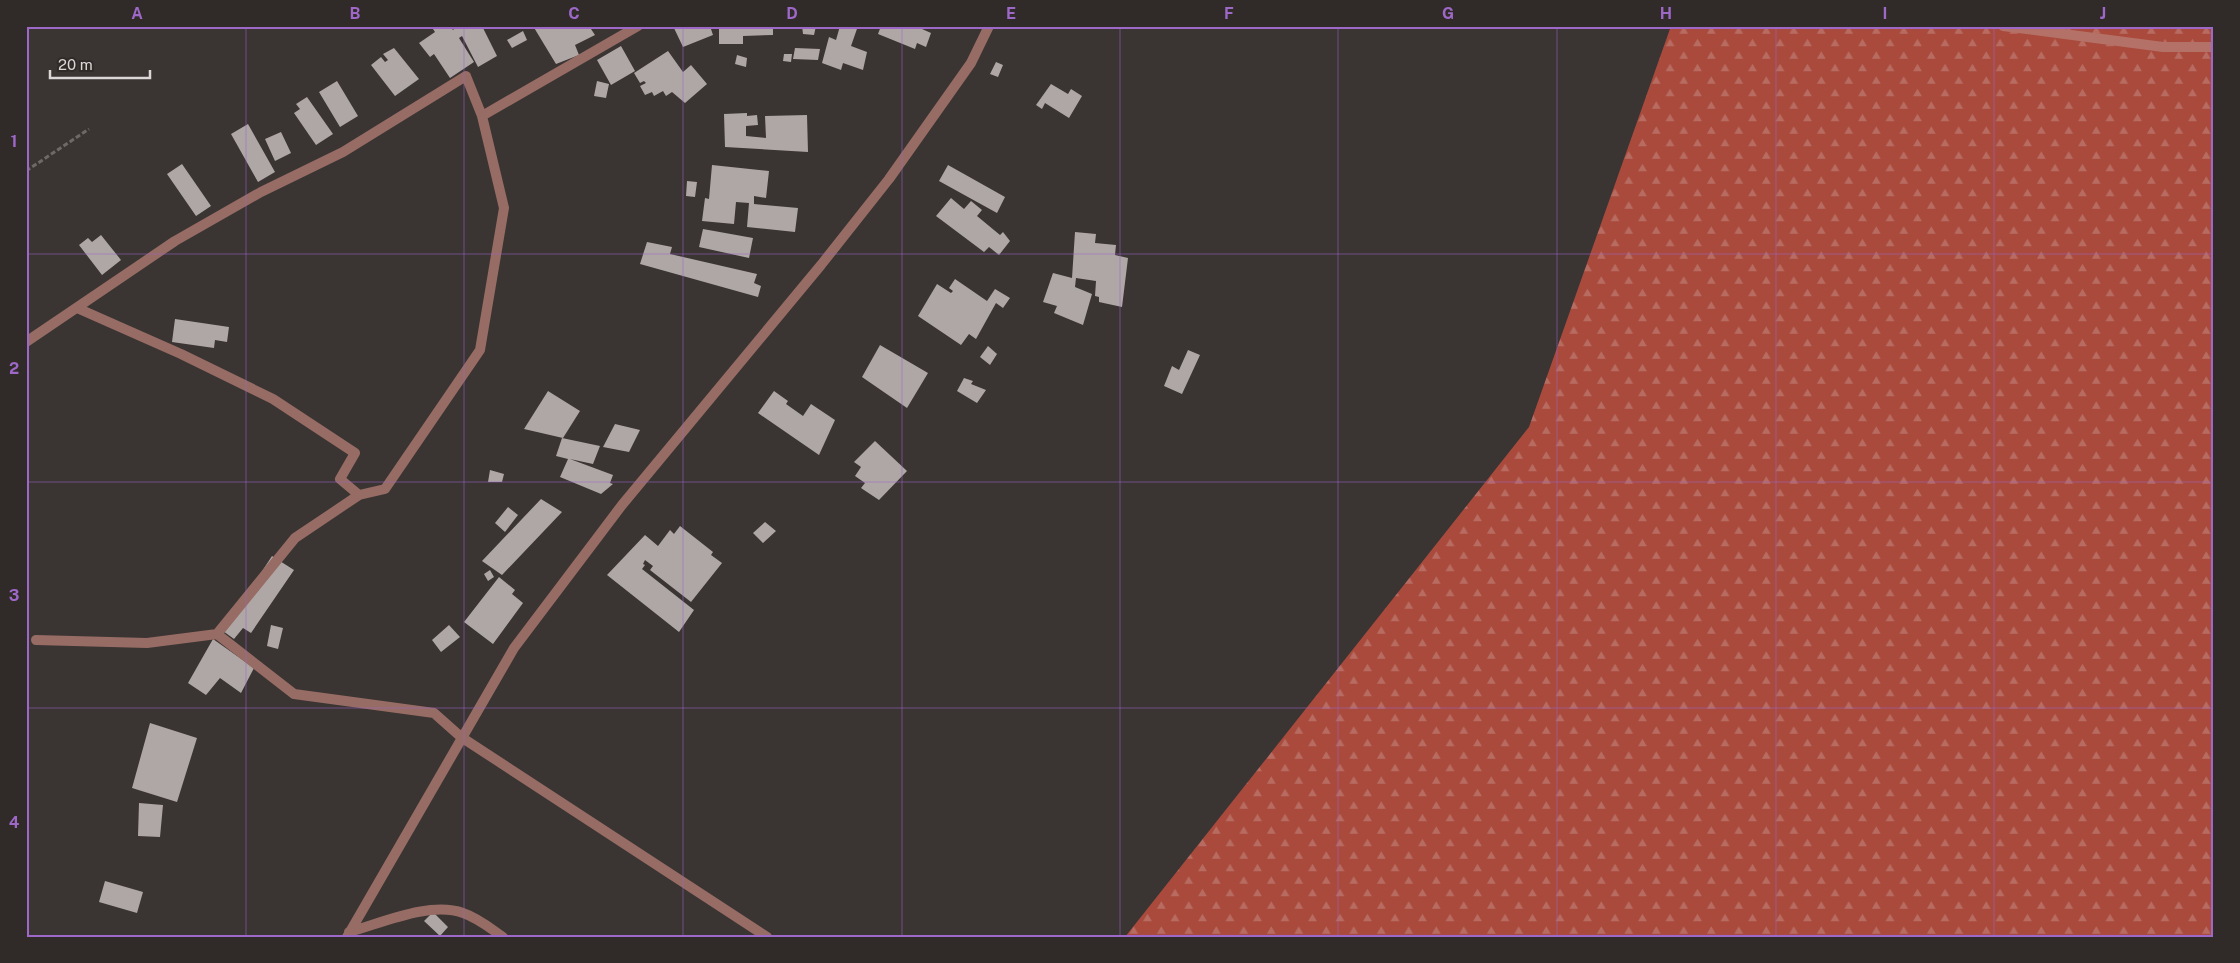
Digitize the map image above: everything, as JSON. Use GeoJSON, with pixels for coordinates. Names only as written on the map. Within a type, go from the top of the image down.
{"type":"FeatureCollection","features":[{"type":"Feature","properties":{"kind":"street"},"geometry":{"type":"LineString","coordinates":[[482,116],[638,26]]}},
{"type":"Feature","properties":{"kind":"street"},"geometry":{"type":"LineString","coordinates":[[348,935],[514,648],[622,505],[821,265],[889,179],[972,63],[989,26]]}},
{"type":"Feature","properties":{"kind":"street"},"geometry":{"type":"LineString","coordinates":[[26,342],[175,241],[261,192],[343,152],[466,76],[482,116],[504,208],[480,350],[385,489],[360,495],[295,538],[217,634],[147,643],[36,640]]}},
{"type":"Feature","properties":{"kind":"street"},"geometry":{"type":"LineString","coordinates":[[77,308],[181,354],[273,400],[355,453],[340,479],[360,495]]}},
{"type":"Feature","properties":{"kind":"street"},"geometry":{"type":"LineString","coordinates":[[217,634],[294,694],[434,713],[461,737],[767,937]]}},
{"type":"Feature","properties":{"kind":"street"},"geometry":{"type":"LineString","coordinates":[[348,935],[426,910],[445,909],[462,912],[480,921],[503,937]]}},
{"type":"Feature","properties":{"kind":"path"},"geometry":{"type":"LineString","coordinates":[[26,171],[89,129]]}},
{"type":"Feature","properties":{"kind":"green space"},"geometry":{"type":"Polygon","coordinates":[[[1671,26],[2214,26],[2214,937],[1125,937],[1529,427],[1671,26]]]}},
{"type":"Feature","properties":{"kind":"building"},"geometry":{"type":"Polygon","coordinates":[[[431,26],[450,26],[453,30],[457,26],[482,26],[497,56],[478,67],[462,36],[459,38],[474,62],[450,78],[434,54],[430,57],[419,43],[435,32],[431,26]]]}},
{"type":"Feature","properties":{"kind":"building"},"geometry":{"type":"Polygon","coordinates":[[[533,26],[589,26],[595,35],[575,45],[579,55],[556,64],[533,26]]]}},
{"type":"Feature","properties":{"kind":"building"},"geometry":{"type":"Polygon","coordinates":[[[673,26],[710,26],[713,35],[683,47],[673,26]]]}},
{"type":"Feature","properties":{"kind":"building"},"geometry":{"type":"Polygon","coordinates":[[[719,26],[773,26],[773,35],[743,36],[743,44],[719,44],[719,26]]]}},
{"type":"Feature","properties":{"kind":"building"},"geometry":{"type":"Polygon","coordinates":[[[802,26],[816,26],[814,35],[803,34],[802,26]]]}},
{"type":"Feature","properties":{"kind":"building"},"geometry":{"type":"Polygon","coordinates":[[[840,26],[858,26],[851,46],[867,52],[863,70],[843,63],[841,70],[822,63],[829,37],[836,40],[840,26]]]}},
{"type":"Feature","properties":{"kind":"building"},"geometry":{"type":"Polygon","coordinates":[[[881,26],[923,26],[922,29],[931,33],[926,47],[917,43],[915,49],[878,34],[881,26]]]}},
{"type":"Feature","properties":{"kind":"building"},"geometry":{"type":"Polygon","coordinates":[[[523,31],[527,40],[512,48],[507,40],[523,31]]]}},
{"type":"Feature","properties":{"kind":"building"},"geometry":{"type":"Polygon","coordinates":[[[621,46],[635,71],[611,85],[597,60],[621,46]]]}},
{"type":"Feature","properties":{"kind":"building"},"geometry":{"type":"Polygon","coordinates":[[[394,48],[419,79],[395,96],[371,65],[381,57],[385,62],[388,60],[383,54],[394,48]]]}},
{"type":"Feature","properties":{"kind":"building"},"geometry":{"type":"Polygon","coordinates":[[[795,48],[820,49],[818,60],[793,59],[795,48]]]}},
{"type":"Feature","properties":{"kind":"building"},"geometry":{"type":"Polygon","coordinates":[[[668,51],[683,72],[691,65],[707,84],[685,103],[672,92],[666,96],[663,91],[654,96],[652,92],[645,95],[640,86],[646,83],[644,81],[640,83],[634,73],[668,51]]]}},
{"type":"Feature","properties":{"kind":"building"},"geometry":{"type":"Polygon","coordinates":[[[784,54],[792,54],[791,62],[783,61],[784,54]]]}},
{"type":"Feature","properties":{"kind":"building"},"geometry":{"type":"Polygon","coordinates":[[[737,55],[747,58],[746,67],[735,64],[737,55]]]}},
{"type":"Feature","properties":{"kind":"building"},"geometry":{"type":"Polygon","coordinates":[[[996,62],[1003,65],[998,77],[990,74],[996,62]]]}},
{"type":"Feature","properties":{"kind":"building"},"geometry":{"type":"Polygon","coordinates":[[[337,81],[358,116],[340,127],[319,92],[337,81]]]}},
{"type":"Feature","properties":{"kind":"building"},"geometry":{"type":"Polygon","coordinates":[[[597,81],[609,84],[606,98],[594,96],[597,81]]]}},
{"type":"Feature","properties":{"kind":"building"},"geometry":{"type":"Polygon","coordinates":[[[1051,84],[1068,94],[1071,89],[1082,96],[1069,118],[1045,103],[1042,109],[1036,105],[1051,84]]]}},
{"type":"Feature","properties":{"kind":"building"},"geometry":{"type":"Polygon","coordinates":[[[307,97],[333,134],[316,145],[294,113],[300,109],[296,104],[307,97]]]}},
{"type":"Feature","properties":{"kind":"building"},"geometry":{"type":"Polygon","coordinates":[[[747,113],[747,116],[757,115],[758,125],[746,126],[746,136],[766,138],[765,116],[807,115],[808,152],[725,147],[724,114],[747,113]]]}},
{"type":"Feature","properties":{"kind":"building"},"geometry":{"type":"Polygon","coordinates":[[[248,124],[275,172],[258,182],[231,134],[248,124]]]}},
{"type":"Feature","properties":{"kind":"building"},"geometry":{"type":"Polygon","coordinates":[[[281,132],[291,153],[275,161],[265,139],[281,132]]]}},
{"type":"Feature","properties":{"kind":"building"},"geometry":{"type":"Polygon","coordinates":[[[182,164],[211,206],[196,216],[167,174],[182,164]]]}},
{"type":"Feature","properties":{"kind":"building"},"geometry":{"type":"Polygon","coordinates":[[[712,165],[769,171],[766,198],[754,196],[754,204],[798,208],[795,232],[747,227],[749,203],[736,202],[734,224],[702,221],[705,198],[709,199],[712,165]]]}},
{"type":"Feature","properties":{"kind":"building"},"geometry":{"type":"Polygon","coordinates":[[[948,165],[1005,197],[997,213],[939,181],[948,165]]]}},
{"type":"Feature","properties":{"kind":"building"},"geometry":{"type":"Polygon","coordinates":[[[687,181],[697,182],[695,197],[686,196],[687,181]]]}},
{"type":"Feature","properties":{"kind":"building"},"geometry":{"type":"Polygon","coordinates":[[[951,198],[964,209],[971,201],[982,210],[977,216],[1000,235],[1003,232],[1010,241],[999,255],[989,247],[984,252],[936,216],[951,198]]]}},
{"type":"Feature","properties":{"kind":"building"},"geometry":{"type":"Polygon","coordinates":[[[703,229],[753,238],[749,258],[699,247],[703,229]]]}},
{"type":"Feature","properties":{"kind":"building"},"geometry":{"type":"Polygon","coordinates":[[[1075,232],[1096,234],[1095,243],[1116,245],[1115,255],[1128,258],[1122,307],[1099,302],[1099,297],[1095,296],[1096,281],[1076,278],[1075,287],[1092,294],[1083,325],[1054,313],[1057,306],[1043,302],[1053,273],[1072,278],[1075,232]]]}},
{"type":"Feature","properties":{"kind":"building"},"geometry":{"type":"Polygon","coordinates":[[[101,235],[121,260],[102,275],[79,245],[88,238],[92,242],[101,235]]]}},
{"type":"Feature","properties":{"kind":"building"},"geometry":{"type":"Polygon","coordinates":[[[647,242],[672,247],[670,254],[757,274],[754,283],[761,286],[758,297],[640,264],[647,242]]]}},
{"type":"Feature","properties":{"kind":"building"},"geometry":{"type":"Polygon","coordinates":[[[955,279],[987,301],[995,289],[1010,298],[1003,308],[996,303],[976,339],[969,334],[961,345],[918,316],[937,284],[951,293],[953,291],[949,288],[955,279]]]}},
{"type":"Feature","properties":{"kind":"building"},"geometry":{"type":"Polygon","coordinates":[[[175,319],[229,327],[227,342],[215,340],[214,348],[172,342],[175,319]]]}},
{"type":"Feature","properties":{"kind":"building"},"geometry":{"type":"Polygon","coordinates":[[[880,345],[928,373],[907,408],[862,377],[880,345]]]}},
{"type":"Feature","properties":{"kind":"building"},"geometry":{"type":"Polygon","coordinates":[[[988,346],[997,354],[990,365],[980,357],[988,346]]]}},
{"type":"Feature","properties":{"kind":"building"},"geometry":{"type":"Polygon","coordinates":[[[1188,350],[1200,355],[1182,394],[1164,386],[1172,366],[1179,370],[1188,350]]]}},
{"type":"Feature","properties":{"kind":"building"},"geometry":{"type":"Polygon","coordinates":[[[964,378],[973,381],[971,384],[986,390],[977,403],[957,391],[964,378]]]}},
{"type":"Feature","properties":{"kind":"building"},"geometry":{"type":"Polygon","coordinates":[[[548,391],[580,411],[563,438],[524,429],[548,391]]]}},
{"type":"Feature","properties":{"kind":"building"},"geometry":{"type":"Polygon","coordinates":[[[774,391],[788,401],[786,404],[803,416],[811,404],[835,420],[819,455],[758,413],[774,391]]]}},
{"type":"Feature","properties":{"kind":"building"},"geometry":{"type":"Polygon","coordinates":[[[615,424],[640,430],[629,452],[603,447],[615,424]]]}},
{"type":"Feature","properties":{"kind":"building"},"geometry":{"type":"Polygon","coordinates":[[[562,438],[600,446],[593,464],[570,459],[613,475],[610,483],[613,484],[601,494],[560,477],[568,459],[556,456],[562,438]]]}},
{"type":"Feature","properties":{"kind":"building"},"geometry":{"type":"Polygon","coordinates":[[[875,441],[907,471],[879,500],[861,488],[865,483],[855,476],[861,467],[854,462],[875,441]]]}},
{"type":"Feature","properties":{"kind":"building"},"geometry":{"type":"Polygon","coordinates":[[[490,470],[504,474],[502,482],[488,482],[490,470]]]}},
{"type":"Feature","properties":{"kind":"building"},"geometry":{"type":"Polygon","coordinates":[[[541,499],[562,512],[502,575],[482,561],[541,499]]]}},
{"type":"Feature","properties":{"kind":"building"},"geometry":{"type":"Polygon","coordinates":[[[508,507],[518,515],[505,532],[495,523],[508,507]]]}},
{"type":"Feature","properties":{"kind":"building"},"geometry":{"type":"Polygon","coordinates":[[[765,522],[776,531],[763,543],[753,533],[765,522]]]}},
{"type":"Feature","properties":{"kind":"building"},"geometry":{"type":"Polygon","coordinates":[[[680,526],[713,552],[711,555],[722,563],[691,602],[650,570],[653,566],[645,560],[643,564],[645,565],[642,569],[694,610],[679,632],[607,575],[645,535],[658,546],[670,530],[674,534],[680,526]]]}},
{"type":"Feature","properties":{"kind":"building"},"geometry":{"type":"Polygon","coordinates":[[[272,556],[294,570],[251,633],[243,628],[234,639],[223,631],[272,556]]]}},
{"type":"Feature","properties":{"kind":"building"},"geometry":{"type":"Polygon","coordinates":[[[490,570],[494,577],[488,581],[484,574],[490,570]]]}},
{"type":"Feature","properties":{"kind":"building"},"geometry":{"type":"Polygon","coordinates":[[[499,577],[515,590],[512,594],[523,603],[493,644],[464,622],[499,577]]]}},
{"type":"Feature","properties":{"kind":"building"},"geometry":{"type":"Polygon","coordinates":[[[271,625],[283,628],[278,649],[267,646],[271,625]]]}},
{"type":"Feature","properties":{"kind":"building"},"geometry":{"type":"Polygon","coordinates":[[[449,625],[460,637],[441,652],[432,640],[449,625]]]}},
{"type":"Feature","properties":{"kind":"building"},"geometry":{"type":"Polygon","coordinates":[[[213,639],[254,668],[241,693],[220,678],[206,695],[188,683],[213,639]]]}},
{"type":"Feature","properties":{"kind":"building"},"geometry":{"type":"Polygon","coordinates":[[[150,723],[197,738],[177,802],[132,788],[150,723]]]}},
{"type":"Feature","properties":{"kind":"building"},"geometry":{"type":"Polygon","coordinates":[[[139,803],[163,805],[160,837],[138,836],[139,803]]]}},
{"type":"Feature","properties":{"kind":"building"},"geometry":{"type":"Polygon","coordinates":[[[105,881],[143,892],[137,913],[99,902],[105,881]]]}},
{"type":"Feature","properties":{"kind":"building"},"geometry":{"type":"Polygon","coordinates":[[[433,912],[448,927],[440,936],[424,921],[433,912]]]}},
{"type":"Feature","properties":{"kind":"waterway"},"geometry":{"type":"LineString","coordinates":[[2003,26],[2163,47],[2214,47]]}}]}
